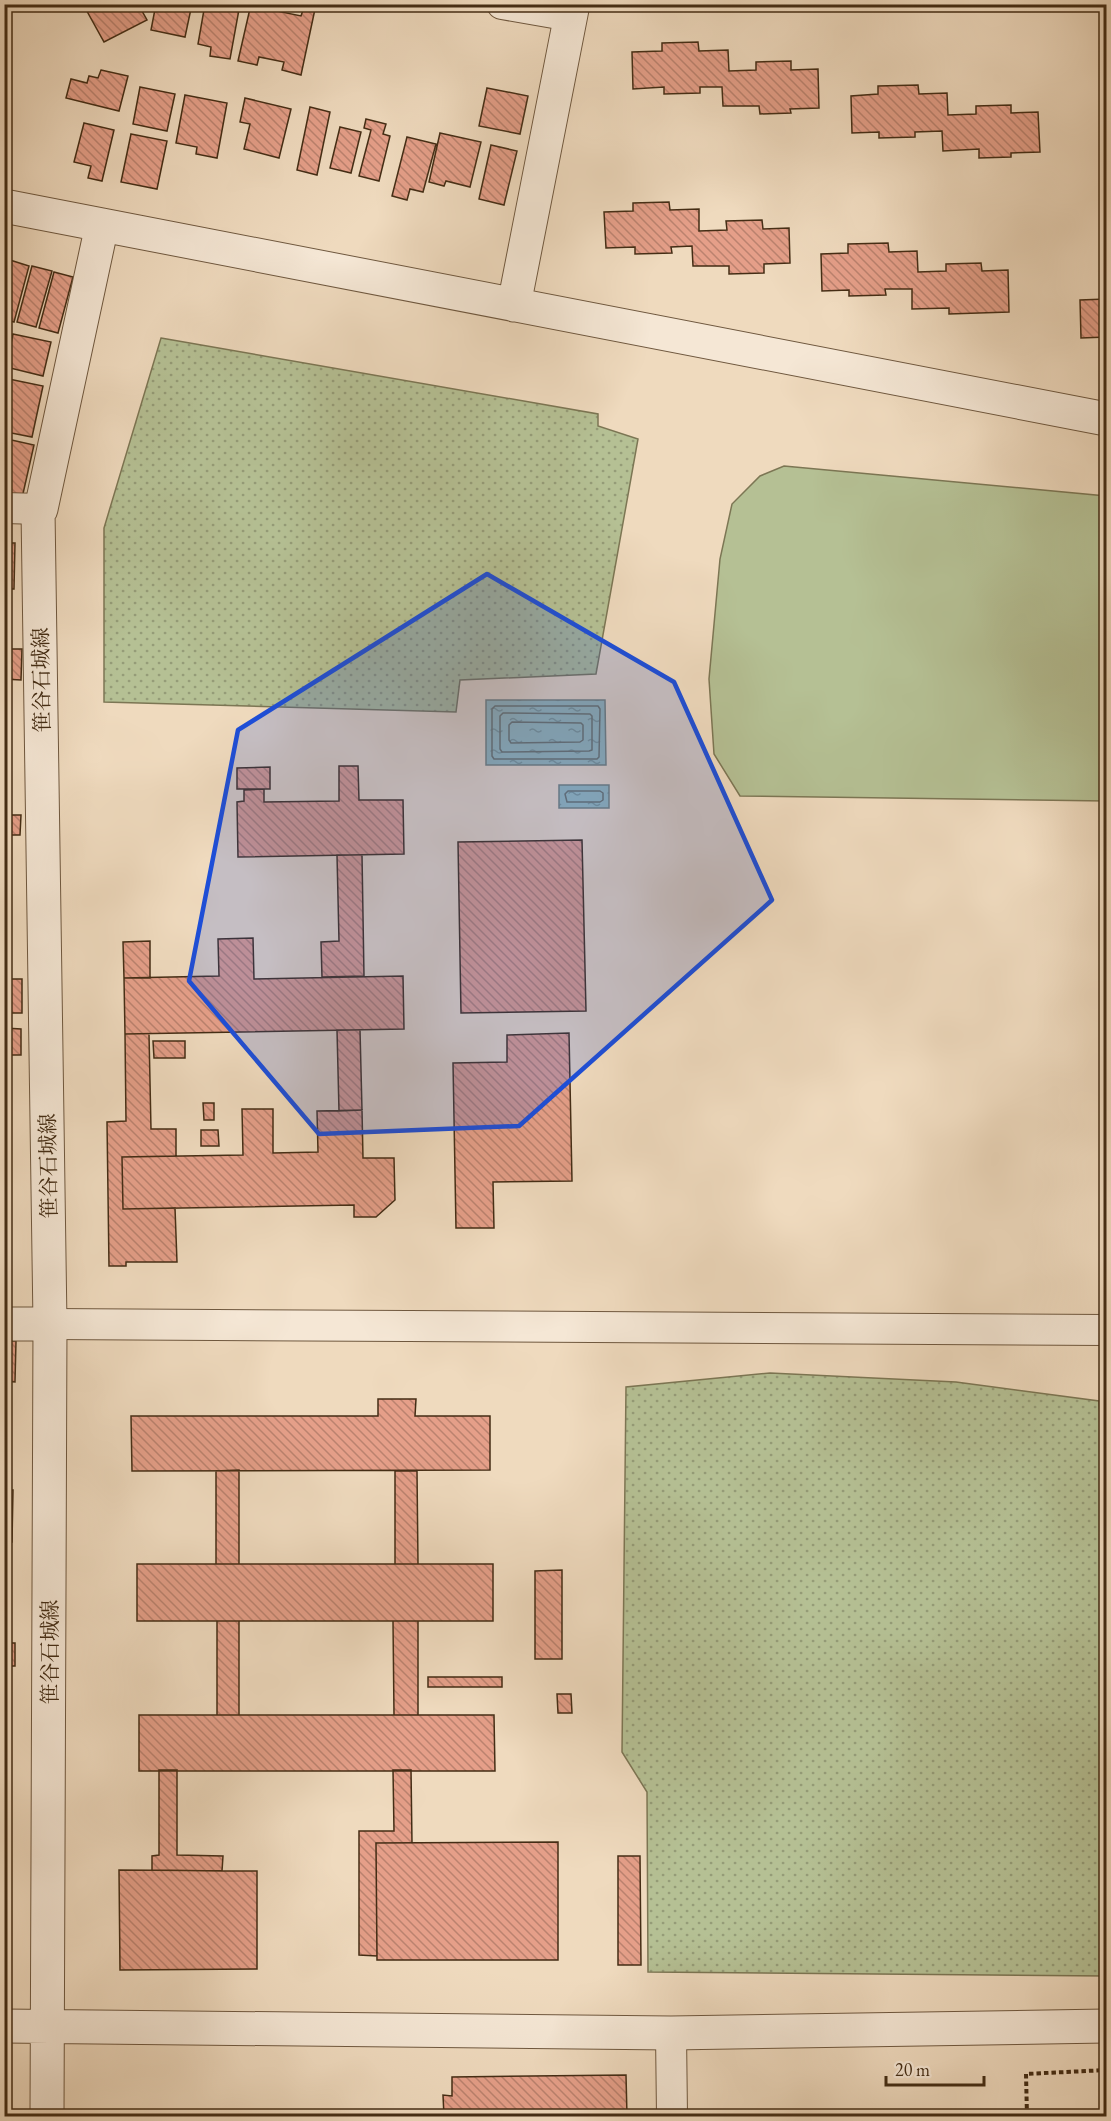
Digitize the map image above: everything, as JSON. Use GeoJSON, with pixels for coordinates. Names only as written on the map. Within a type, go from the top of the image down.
{"type":"FeatureCollection","features":[{"type":"Feature","properties":{"kind":"street"},"geometry":{"type":"LineString","coordinates":[[502,4],[572,10],[514,305]]}},
{"type":"Feature","properties":{"kind":"street"},"geometry":{"type":"LineString","coordinates":[[4,206],[1107,419]]}},
{"type":"Feature","properties":{"kind":"street","name":"笹谷石城線"},"geometry":{"type":"LineString","coordinates":[[47,2116],[50,1324],[38,510],[42,509],[102,225]]}},
{"type":"Feature","properties":{"kind":"street"},"geometry":{"type":"LineString","coordinates":[[4,508],[42,509]]}},
{"type":"Feature","properties":{"kind":"street"},"geometry":{"type":"LineString","coordinates":[[4,1324],[1107,1330]]}},
{"type":"Feature","properties":{"kind":"street"},"geometry":{"type":"LineString","coordinates":[[4,2026],[671,2033],[1107,2026]]}},
{"type":"Feature","properties":{"kind":"street"},"geometry":{"type":"LineString","coordinates":[[671,2033],[672,2116]]}},
{"type":"Feature","properties":{"kind":"path"},"geometry":{"type":"LineString","coordinates":[[1027,2116],[1026,2074],[1107,2070]]}},
{"type":"Feature","properties":{"kind":"highlighted area"},"geometry":{"type":"Polygon","coordinates":[[[487,574],[674,682],[772,900],[519,1126],[319,1134],[189,981],[238,730],[487,574]]]}},
{"type":"Feature","properties":{"kind":"green space"},"geometry":{"type":"Polygon","coordinates":[[[161,338],[598,414],[598,426],[638,439],[596,674],[460,680],[456,712],[104,702],[104,528],[161,338]]]}},
{"type":"Feature","properties":{"kind":"green space"},"geometry":{"type":"Polygon","coordinates":[[[784,466],[1106,496],[1106,801],[740,796],[714,754],[709,679],[720,559],[732,504],[760,476],[784,466]]]}},
{"type":"Feature","properties":{"kind":"green space"},"geometry":{"type":"Polygon","coordinates":[[[770,1373],[956,1382],[1099,1401],[1106,1497],[1106,1976],[648,1972],[647,1792],[622,1752],[626,1387],[770,1373]]]}},
{"type":"Feature","properties":{"kind":"water"},"geometry":{"type":"Polygon","coordinates":[[[486,700],[605,700],[606,765],[486,765],[486,700]]]}},
{"type":"Feature","properties":{"kind":"water"},"geometry":{"type":"Polygon","coordinates":[[[559,785],[609,785],[609,808],[559,808],[559,785]]]}},
{"type":"Feature","properties":{"kind":"building"},"geometry":{"type":"Polygon","coordinates":[[[83,4],[138,4],[147,20],[104,42],[83,4]]]}},
{"type":"Feature","properties":{"kind":"building"},"geometry":{"type":"Polygon","coordinates":[[[156,4],[192,4],[185,37],[151,30],[156,4]]]}},
{"type":"Feature","properties":{"kind":"building"},"geometry":{"type":"Polygon","coordinates":[[[205,4],[240,4],[230,59],[210,56],[211,47],[198,44],[205,4]]]}},
{"type":"Feature","properties":{"kind":"building"},"geometry":{"type":"Polygon","coordinates":[[[251,4],[263,4],[262,8],[301,16],[304,7],[315,9],[301,75],[282,70],[284,62],[259,57],[257,65],[238,61],[251,4]]]}},
{"type":"Feature","properties":{"kind":"building"},"geometry":{"type":"Polygon","coordinates":[[[698,42],[699,51],[728,50],[729,71],[756,70],[756,62],[791,61],[791,70],[818,69],[819,108],[790,109],[791,113],[760,114],[759,106],[723,106],[722,87],[700,87],[700,93],[664,94],[664,87],[633,89],[632,52],[662,51],[662,43],[698,42]]]}},
{"type":"Feature","properties":{"kind":"building"},"geometry":{"type":"Polygon","coordinates":[[[101,70],[128,76],[119,111],[66,98],[71,79],[87,83],[89,76],[98,78],[101,70]]]}},
{"type":"Feature","properties":{"kind":"building"},"geometry":{"type":"Polygon","coordinates":[[[918,85],[919,94],[947,93],[948,115],[976,114],[976,106],[1011,105],[1011,113],[1038,112],[1040,152],[1011,153],[1011,157],[979,158],[979,149],[943,151],[942,131],[915,132],[915,137],[879,138],[879,132],[852,133],[851,96],[878,94],[878,86],[918,85]]]}},
{"type":"Feature","properties":{"kind":"building"},"geometry":{"type":"Polygon","coordinates":[[[140,87],[175,94],[167,131],[133,124],[140,87]]]}},
{"type":"Feature","properties":{"kind":"building"},"geometry":{"type":"Polygon","coordinates":[[[487,88],[528,96],[520,134],[479,126],[487,88]]]}},
{"type":"Feature","properties":{"kind":"building"},"geometry":{"type":"Polygon","coordinates":[[[185,95],[227,103],[217,158],[196,154],[197,147],[176,143],[185,95]]]}},
{"type":"Feature","properties":{"kind":"building"},"geometry":{"type":"Polygon","coordinates":[[[245,98],[291,109],[279,158],[244,149],[250,124],[240,122],[245,98]]]}},
{"type":"Feature","properties":{"kind":"building"},"geometry":{"type":"Polygon","coordinates":[[[310,107],[330,112],[317,175],[297,170],[310,107]]]}},
{"type":"Feature","properties":{"kind":"building"},"geometry":{"type":"Polygon","coordinates":[[[366,119],[386,124],[383,134],[390,136],[379,181],[359,176],[371,130],[364,128],[366,119]]]}},
{"type":"Feature","properties":{"kind":"building"},"geometry":{"type":"Polygon","coordinates":[[[84,123],[114,130],[102,181],[88,178],[91,166],[74,162],[84,123]]]}},
{"type":"Feature","properties":{"kind":"building"},"geometry":{"type":"Polygon","coordinates":[[[340,127],[361,132],[351,173],[330,168],[340,127]]]}},
{"type":"Feature","properties":{"kind":"building"},"geometry":{"type":"Polygon","coordinates":[[[440,133],[481,142],[470,187],[446,181],[444,186],[429,182],[440,133]]]}},
{"type":"Feature","properties":{"kind":"building"},"geometry":{"type":"Polygon","coordinates":[[[131,134],[167,141],[157,189],[121,182],[131,134]]]}},
{"type":"Feature","properties":{"kind":"building"},"geometry":{"type":"Polygon","coordinates":[[[407,137],[436,144],[423,192],[410,189],[407,200],[392,196],[407,137]]]}},
{"type":"Feature","properties":{"kind":"building"},"geometry":{"type":"Polygon","coordinates":[[[491,145],[517,151],[504,205],[479,199],[491,145]]]}},
{"type":"Feature","properties":{"kind":"building"},"geometry":{"type":"Polygon","coordinates":[[[669,202],[670,210],[699,209],[699,231],[727,230],[726,221],[762,220],[763,229],[789,228],[790,263],[764,264],[764,273],[729,274],[729,266],[693,266],[692,246],[671,247],[672,253],[635,254],[635,247],[606,248],[604,212],[633,211],[633,203],[669,202]]]}},
{"type":"Feature","properties":{"kind":"building"},"geometry":{"type":"Polygon","coordinates":[[[888,243],[889,252],[917,251],[918,272],[946,271],[946,264],[981,263],[982,271],[1008,270],[1009,312],[949,314],[949,308],[912,309],[912,289],[885,289],[886,295],[849,296],[849,290],[822,291],[821,254],[848,253],[848,244],[888,243]]]}},
{"type":"Feature","properties":{"kind":"building"},"geometry":{"type":"Polygon","coordinates":[[[10,260],[29,266],[14,322],[4,319],[4,280],[10,260]]]}},
{"type":"Feature","properties":{"kind":"building"},"geometry":{"type":"Polygon","coordinates":[[[32,266],[52,271],[36,327],[17,322],[32,266]]]}},
{"type":"Feature","properties":{"kind":"building"},"geometry":{"type":"Polygon","coordinates":[[[54,272],[73,277],[58,333],[39,328],[54,272]]]}},
{"type":"Feature","properties":{"kind":"building"},"geometry":{"type":"Polygon","coordinates":[[[1106,299],[1106,337],[1081,338],[1080,300],[1106,299]]]}},
{"type":"Feature","properties":{"kind":"building"},"geometry":{"type":"Polygon","coordinates":[[[13,334],[51,342],[43,376],[6,367],[13,334]]]}},
{"type":"Feature","properties":{"kind":"building"},"geometry":{"type":"Polygon","coordinates":[[[4,378],[43,386],[32,437],[6,432],[8,419],[4,418],[4,378]]]}},
{"type":"Feature","properties":{"kind":"building"},"geometry":{"type":"Polygon","coordinates":[[[7,439],[34,445],[22,498],[4,494],[4,449],[7,439]]]}},
{"type":"Feature","properties":{"kind":"building"},"geometry":{"type":"Polygon","coordinates":[[[4,543],[15,543],[14,589],[4,589],[4,543]]]}},
{"type":"Feature","properties":{"kind":"building"},"geometry":{"type":"Polygon","coordinates":[[[4,649],[22,649],[21,680],[4,679],[4,649]]]}},
{"type":"Feature","properties":{"kind":"building"},"geometry":{"type":"Polygon","coordinates":[[[339,766],[358,766],[359,800],[403,800],[404,854],[238,857],[237,802],[244,801],[244,790],[264,789],[264,802],[339,801],[339,766]]]}},
{"type":"Feature","properties":{"kind":"building"},"geometry":{"type":"Polygon","coordinates":[[[270,767],[270,789],[237,789],[237,768],[270,767]]]}},
{"type":"Feature","properties":{"kind":"building"},"geometry":{"type":"Polygon","coordinates":[[[4,815],[21,815],[20,835],[10,835],[10,845],[4,845],[4,815]]]}},
{"type":"Feature","properties":{"kind":"building"},"geometry":{"type":"Polygon","coordinates":[[[582,840],[586,1011],[461,1013],[458,842],[582,840]]]}},
{"type":"Feature","properties":{"kind":"building"},"geometry":{"type":"Polygon","coordinates":[[[337,855],[362,855],[364,976],[322,977],[321,942],[339,941],[337,855]]]}},
{"type":"Feature","properties":{"kind":"building"},"geometry":{"type":"Polygon","coordinates":[[[4,875],[10,875],[10,904],[4,904],[4,875]]]}},
{"type":"Feature","properties":{"kind":"building"},"geometry":{"type":"Polygon","coordinates":[[[4,914],[9,914],[9,941],[4,941],[4,914]]]}},
{"type":"Feature","properties":{"kind":"building"},"geometry":{"type":"Polygon","coordinates":[[[253,938],[254,979],[403,976],[404,1029],[125,1034],[124,978],[219,976],[218,939],[253,938]]]}},
{"type":"Feature","properties":{"kind":"building"},"geometry":{"type":"Polygon","coordinates":[[[150,941],[150,978],[124,978],[123,942],[150,941]]]}},
{"type":"Feature","properties":{"kind":"building"},"geometry":{"type":"Polygon","coordinates":[[[4,979],[22,979],[22,1013],[4,1013],[4,979]]]}},
{"type":"Feature","properties":{"kind":"building"},"geometry":{"type":"Polygon","coordinates":[[[4,1028],[21,1029],[21,1055],[4,1055],[4,1028]]]}},
{"type":"Feature","properties":{"kind":"building"},"geometry":{"type":"Polygon","coordinates":[[[337,1030],[360,1030],[362,1110],[339,1111],[337,1030]]]}},
{"type":"Feature","properties":{"kind":"building"},"geometry":{"type":"Polygon","coordinates":[[[569,1033],[572,1181],[493,1182],[494,1228],[456,1228],[453,1063],[507,1062],[507,1035],[569,1033]]]}},
{"type":"Feature","properties":{"kind":"building"},"geometry":{"type":"Polygon","coordinates":[[[125,1034],[149,1034],[151,1129],[176,1129],[176,1156],[122,1157],[123,1209],[175,1208],[177,1262],[126,1262],[126,1266],[109,1266],[107,1122],[126,1121],[125,1034]]]}},
{"type":"Feature","properties":{"kind":"building"},"geometry":{"type":"Polygon","coordinates":[[[153,1041],[185,1041],[185,1058],[154,1058],[153,1041]]]}},
{"type":"Feature","properties":{"kind":"building"},"geometry":{"type":"Polygon","coordinates":[[[203,1103],[214,1103],[214,1120],[204,1120],[203,1103]]]}},
{"type":"Feature","properties":{"kind":"building"},"geometry":{"type":"Polygon","coordinates":[[[242,1109],[273,1109],[273,1153],[318,1152],[317,1111],[362,1110],[363,1158],[394,1158],[395,1200],[376,1217],[354,1217],[354,1205],[123,1209],[122,1157],[243,1155],[242,1109]]]}},
{"type":"Feature","properties":{"kind":"building"},"geometry":{"type":"Polygon","coordinates":[[[201,1130],[218,1130],[219,1146],[201,1146],[201,1130]]]}},
{"type":"Feature","properties":{"kind":"building"},"geometry":{"type":"Polygon","coordinates":[[[4,1341],[16,1341],[15,1382],[4,1381],[4,1341]]]}},
{"type":"Feature","properties":{"kind":"building"},"geometry":{"type":"Polygon","coordinates":[[[378,1399],[416,1399],[415,1416],[490,1416],[490,1470],[132,1471],[131,1416],[378,1416],[378,1399]]]}},
{"type":"Feature","properties":{"kind":"building"},"geometry":{"type":"Polygon","coordinates":[[[239,1470],[239,1564],[216,1564],[216,1471],[239,1470]]]}},
{"type":"Feature","properties":{"kind":"building"},"geometry":{"type":"Polygon","coordinates":[[[395,1471],[417,1471],[418,1564],[395,1564],[395,1471]]]}},
{"type":"Feature","properties":{"kind":"building"},"geometry":{"type":"Polygon","coordinates":[[[4,1490],[13,1490],[12,1542],[4,1542],[4,1490]]]}},
{"type":"Feature","properties":{"kind":"building"},"geometry":{"type":"Polygon","coordinates":[[[137,1564],[493,1564],[493,1621],[137,1621],[137,1564]]]}},
{"type":"Feature","properties":{"kind":"building"},"geometry":{"type":"Polygon","coordinates":[[[562,1570],[562,1659],[535,1659],[535,1571],[562,1570]]]}},
{"type":"Feature","properties":{"kind":"building"},"geometry":{"type":"Polygon","coordinates":[[[217,1621],[239,1621],[239,1715],[217,1715],[217,1621]]]}},
{"type":"Feature","properties":{"kind":"building"},"geometry":{"type":"Polygon","coordinates":[[[393,1621],[418,1621],[418,1715],[394,1715],[393,1621]]]}},
{"type":"Feature","properties":{"kind":"building"},"geometry":{"type":"Polygon","coordinates":[[[4,1643],[15,1643],[15,1666],[4,1666],[4,1643]]]}},
{"type":"Feature","properties":{"kind":"building"},"geometry":{"type":"Polygon","coordinates":[[[428,1677],[502,1677],[502,1687],[428,1687],[428,1677]]]}},
{"type":"Feature","properties":{"kind":"building"},"geometry":{"type":"Polygon","coordinates":[[[557,1694],[571,1694],[572,1713],[558,1713],[557,1694]]]}},
{"type":"Feature","properties":{"kind":"building"},"geometry":{"type":"Polygon","coordinates":[[[139,1715],[494,1715],[495,1771],[139,1771],[139,1715]]]}},
{"type":"Feature","properties":{"kind":"building"},"geometry":{"type":"Polygon","coordinates":[[[159,1770],[177,1770],[177,1855],[223,1856],[222,1871],[152,1870],[152,1856],[159,1855],[159,1770]]]}},
{"type":"Feature","properties":{"kind":"building"},"geometry":{"type":"Polygon","coordinates":[[[393,1770],[411,1770],[412,1843],[376,1843],[377,1956],[359,1955],[359,1831],[394,1831],[393,1770]]]}},
{"type":"Feature","properties":{"kind":"building"},"geometry":{"type":"Polygon","coordinates":[[[558,1842],[558,1960],[377,1960],[376,1843],[558,1842]]]}},
{"type":"Feature","properties":{"kind":"building"},"geometry":{"type":"Polygon","coordinates":[[[618,1856],[640,1856],[641,1965],[618,1965],[618,1856]]]}},
{"type":"Feature","properties":{"kind":"building"},"geometry":{"type":"Polygon","coordinates":[[[119,1870],[257,1871],[257,1969],[120,1970],[119,1870]]]}},
{"type":"Feature","properties":{"kind":"building"},"geometry":{"type":"Polygon","coordinates":[[[626,2075],[627,2116],[444,2116],[443,2095],[452,2096],[452,2077],[626,2075]]]}}]}
